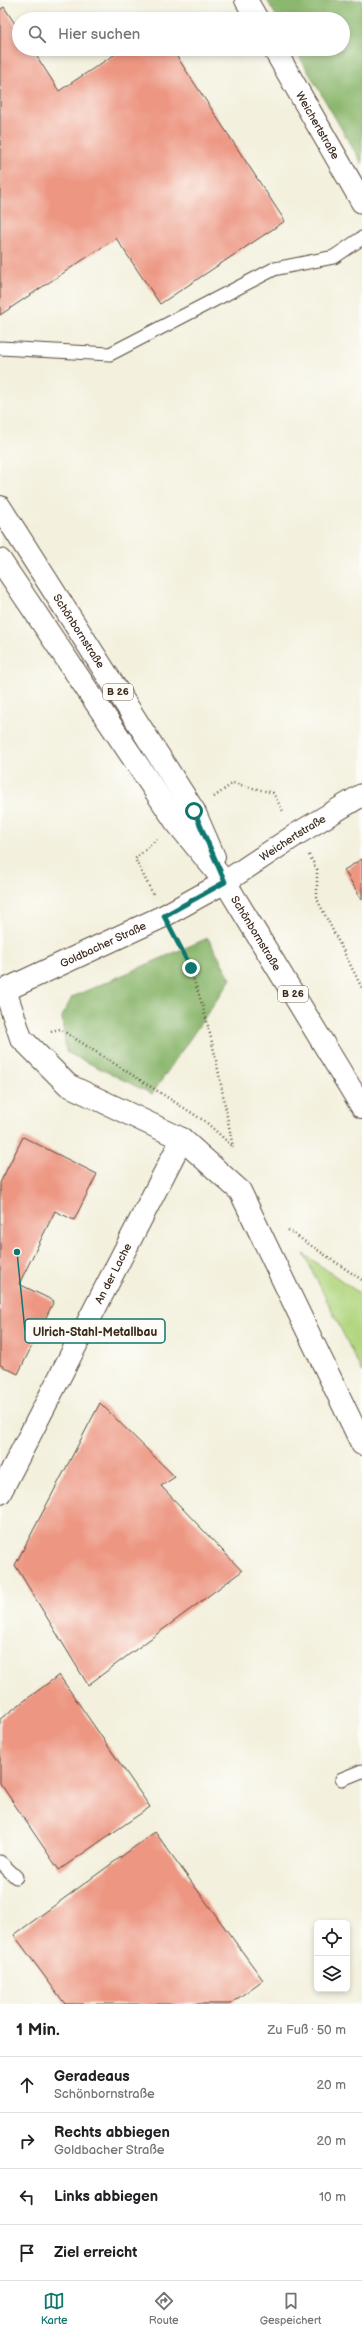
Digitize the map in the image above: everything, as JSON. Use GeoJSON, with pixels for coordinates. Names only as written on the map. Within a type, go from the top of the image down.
{"type":"FeatureCollection","features":[{"type":"Feature","properties":{"kind":"street"},"geometry":{"type":"LineString","coordinates":[[246,0],[253,12]]}},
{"type":"Feature","properties":{"kind":"street","name":"Weichertstraße"},"geometry":{"type":"LineString","coordinates":[[278,56],[362,202]]}},
{"type":"Feature","properties":{"kind":"street","name":"Schönbornstraße"},"geometry":{"type":"LineString","coordinates":[[0,507],[194,811],[225,882],[362,1107]]}},
{"type":"Feature","properties":{"kind":"street","name":"Schönbornstraße"},"geometry":{"type":"LineString","coordinates":[[0,560],[176,822],[225,882]]}},
{"type":"Feature","properties":{"kind":"street","name":"Weichertstraße"},"geometry":{"type":"LineString","coordinates":[[225,882],[297,834],[362,795]]}},
{"type":"Feature","properties":{"kind":"street","name":"Goldbacher Straße"},"geometry":{"type":"LineString","coordinates":[[2,990],[164,916],[225,882]]}},
{"type":"Feature","properties":{"kind":"street"},"geometry":{"type":"LineString","coordinates":[[2,990],[21,1038],[68,1085],[182,1139],[240,1191],[362,1444]]}},
{"type":"Feature","properties":{"kind":"street","name":"An der Lache"},"geometry":{"type":"LineString","coordinates":[[0,1493],[182,1139]]}},
{"type":"Feature","properties":{"kind":"lane"},"geometry":{"type":"LineString","coordinates":[[0,348],[110,354],[274,269],[334,257],[362,238]]}},
{"type":"Feature","properties":{"kind":"lane"},"geometry":{"type":"LineString","coordinates":[[342,1779],[362,1771]]}},
{"type":"Feature","properties":{"kind":"lane"},"geometry":{"type":"LineString","coordinates":[[0,1862],[16,1877]]}},
{"type":"Feature","properties":{"kind":"path"},"geometry":{"type":"LineString","coordinates":[[164,916],[191,968],[214,1048],[233,1147]]}},
{"type":"Feature","properties":{"kind":"path"},"geometry":{"type":"LineString","coordinates":[[286,1229],[362,1280]]}},
{"type":"Feature","properties":{"kind":"green space"},"geometry":{"type":"Polygon","coordinates":[[[267,0],[362,0],[362,164],[299,56],[350,56],[350,12],[274,12],[267,0]]]}},
{"type":"Feature","properties":{"kind":"green space"},"geometry":{"type":"Polygon","coordinates":[[[208,938],[231,979],[152,1094],[66,1052],[62,1017],[72,997],[208,938]]]}},
{"type":"Feature","properties":{"kind":"green space"},"geometry":{"type":"Polygon","coordinates":[[[304,1254],[362,1295],[362,1372],[304,1254]]]}},
{"type":"Feature","properties":{"kind":"building"},"geometry":{"type":"Polygon","coordinates":[[[4,7],[12,19],[12,56],[36,56],[59,91],[112,56],[177,56],[285,221],[160,304],[116,238],[0,315],[0,10],[4,7]]]}},
{"type":"Feature","properties":{"kind":"building"},"geometry":{"type":"Polygon","coordinates":[[[362,859],[362,900],[344,870],[362,859]]]}},
{"type":"Feature","properties":{"kind":"building"},"geometry":{"type":"Polygon","coordinates":[[[23,1137],[97,1174],[74,1220],[55,1211],[19,1284],[54,1301],[18,1374],[0,1365],[0,1183],[23,1137]]]}},
{"type":"Feature","properties":{"kind":"building"},"geometry":{"type":"Polygon","coordinates":[[[100,1403],[175,1477],[161,1486],[242,1571],[88,1685],[15,1565],[100,1403]]]}},
{"type":"Feature","properties":{"kind":"building"},"geometry":{"type":"Polygon","coordinates":[[[59,1675],[150,1807],[59,1870],[0,1783],[0,1719],[59,1675]]]}},
{"type":"Feature","properties":{"kind":"building"},"geometry":{"type":"Polygon","coordinates":[[[155,1832],[263,1980],[230,2004],[65,2004],[14,1935],[155,1832]]]}},
{"type":"Feature","properties":{"kind":"place","name":"Ulrich-Stahl-Metallbau"},"geometry":{"type":"Point","coordinates":[17,1252]}},
{"type":"Feature","properties":{"kind":"route"},"geometry":{"type":"LineString","coordinates":[[191,968],[164,916],[225,882],[194,811]]}}]}
